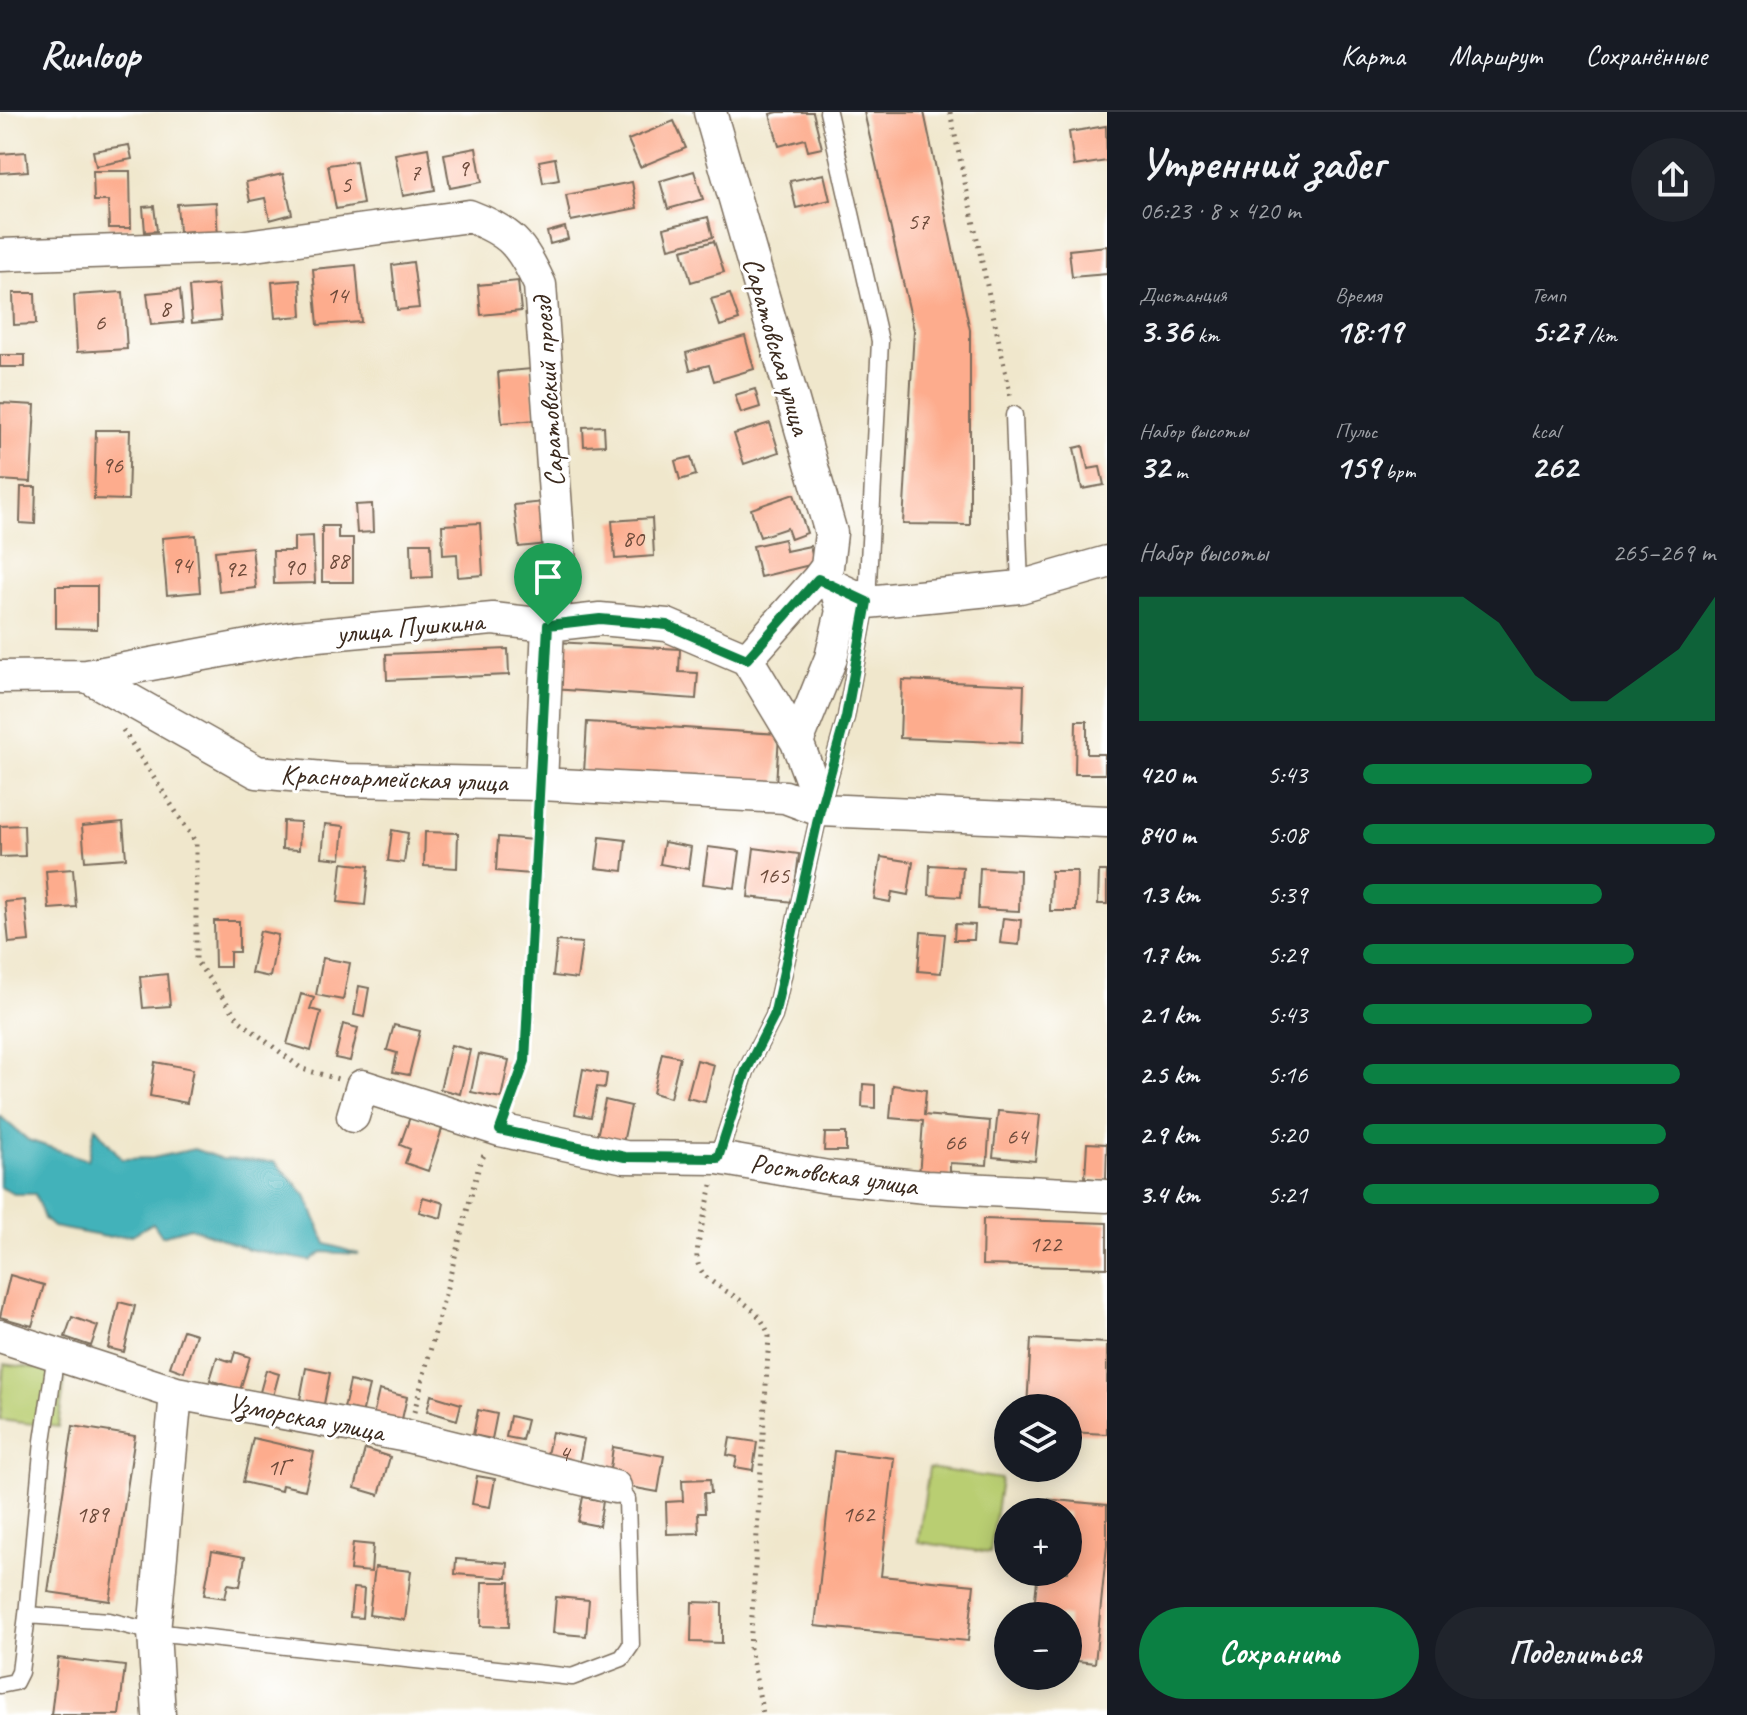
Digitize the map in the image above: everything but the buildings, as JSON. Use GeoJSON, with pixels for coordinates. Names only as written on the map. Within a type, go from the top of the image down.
{"type":"FeatureCollection","features":[{"type":"Feature","properties":{"kind":"street","name":"Саратовская улица"},"geometry":{"type":"LineString","coordinates":[[710,112],[831,533],[827,583]]}},
{"type":"Feature","properties":{"kind":"street","name":"Саратовский проезд"},"geometry":{"type":"LineString","coordinates":[[0,255],[239,247],[469,216],[504,229],[529,260],[540,285],[561,578],[548,625],[541,784]]}},
{"type":"Feature","properties":{"kind":"street"},"geometry":{"type":"LineString","coordinates":[[827,583],[867,602],[1020,587],[1107,562]]}},
{"type":"Feature","properties":{"kind":"street"},"geometry":{"type":"LineString","coordinates":[[816,808],[814,787],[797,742],[747,659],[827,583]]}},
{"type":"Feature","properties":{"kind":"street"},"geometry":{"type":"LineString","coordinates":[[797,742],[831,658],[842,611],[827,583]]}},
{"type":"Feature","properties":{"kind":"street","name":"улица Пушкина"},"geometry":{"type":"LineString","coordinates":[[0,677],[87,676],[296,637],[493,619],[548,625],[600,619],[667,625],[747,659]]}},
{"type":"Feature","properties":{"kind":"street","name":"Красноармейская улица"},"geometry":{"type":"LineString","coordinates":[[87,676],[257,772],[346,780],[541,784],[785,797],[816,808],[1107,822]]}},
{"type":"Feature","properties":{"kind":"street"},"geometry":{"type":"LineString","coordinates":[[353,1116],[362,1086]]}},
{"type":"Feature","properties":{"kind":"street","name":"Ростовская улица"},"geometry":{"type":"LineString","coordinates":[[362,1086],[500,1130],[625,1157],[718,1158],[828,1177],[926,1187],[1107,1196]]}},
{"type":"Feature","properties":{"kind":"street","name":"Узморская улица"},"geometry":{"type":"LineString","coordinates":[[0,1336],[176,1393],[407,1436],[615,1487]]}},
{"type":"Feature","properties":{"kind":"street"},"geometry":{"type":"LineString","coordinates":[[159,1715],[154,1632],[176,1393]]}},
{"type":"Feature","properties":{"kind":"lane"},"geometry":{"type":"LineString","coordinates":[[718,1158],[746,1071],[774,1016],[816,808],[846,717],[867,602],[880,341],[828,112]]}},
{"type":"Feature","properties":{"kind":"lane"},"geometry":{"type":"LineString","coordinates":[[1014,415],[1020,587]]}},
{"type":"Feature","properties":{"kind":"lane"},"geometry":{"type":"LineString","coordinates":[[0,1685],[15,1682],[20,1672],[43,1441],[56,1354]]}},
{"type":"Feature","properties":{"kind":"lane"},"geometry":{"type":"LineString","coordinates":[[27,1615],[109,1621],[154,1632],[572,1677],[622,1658],[631,1645],[627,1499],[615,1487]]}},
{"type":"Feature","properties":{"kind":"path"},"geometry":{"type":"LineString","coordinates":[[950,112],[1014,415]]}},
{"type":"Feature","properties":{"kind":"path"},"geometry":{"type":"LineString","coordinates":[[119,725],[196,843],[196,961],[240,1021],[302,1069],[362,1086]]}},
{"type":"Feature","properties":{"kind":"path"},"geometry":{"type":"LineString","coordinates":[[407,1436],[480,1162],[500,1130],[525,1061],[541,784]]}},
{"type":"Feature","properties":{"kind":"path"},"geometry":{"type":"LineString","coordinates":[[718,1158],[697,1256],[700,1272],[750,1304],[764,1319],[769,1336],[750,1648],[763,1715]]}},
{"type":"Feature","properties":{"kind":"green space"},"geometry":{"type":"Polygon","coordinates":[[[4,1364],[66,1372],[58,1427],[0,1420],[4,1364]]]}},
{"type":"Feature","properties":{"kind":"green space"},"geometry":{"type":"Polygon","coordinates":[[[929,1468],[994,1478],[994,1482],[1001,1482],[998,1498],[994,1498],[990,1553],[918,1542],[929,1468]]]}},
{"type":"Feature","properties":{"kind":"water"},"geometry":{"type":"Polygon","coordinates":[[[0,1116],[28,1140],[88,1160],[95,1127],[122,1159],[153,1158],[194,1149],[222,1159],[275,1162],[306,1195],[326,1244],[359,1254],[322,1252],[310,1261],[248,1249],[190,1227],[162,1236],[153,1223],[132,1235],[106,1237],[53,1227],[44,1219],[35,1194],[14,1194],[0,1187],[0,1116]]]}},
{"type":"Feature","properties":{"kind":"route"},"geometry":{"type":"LineString","coordinates":[[818,579],[867,602],[846,717],[820,810],[806,886],[774,1016],[746,1071],[718,1158],[625,1157],[500,1130],[525,1061],[548,625],[600,619],[667,625],[747,659],[818,579]]}}]}
